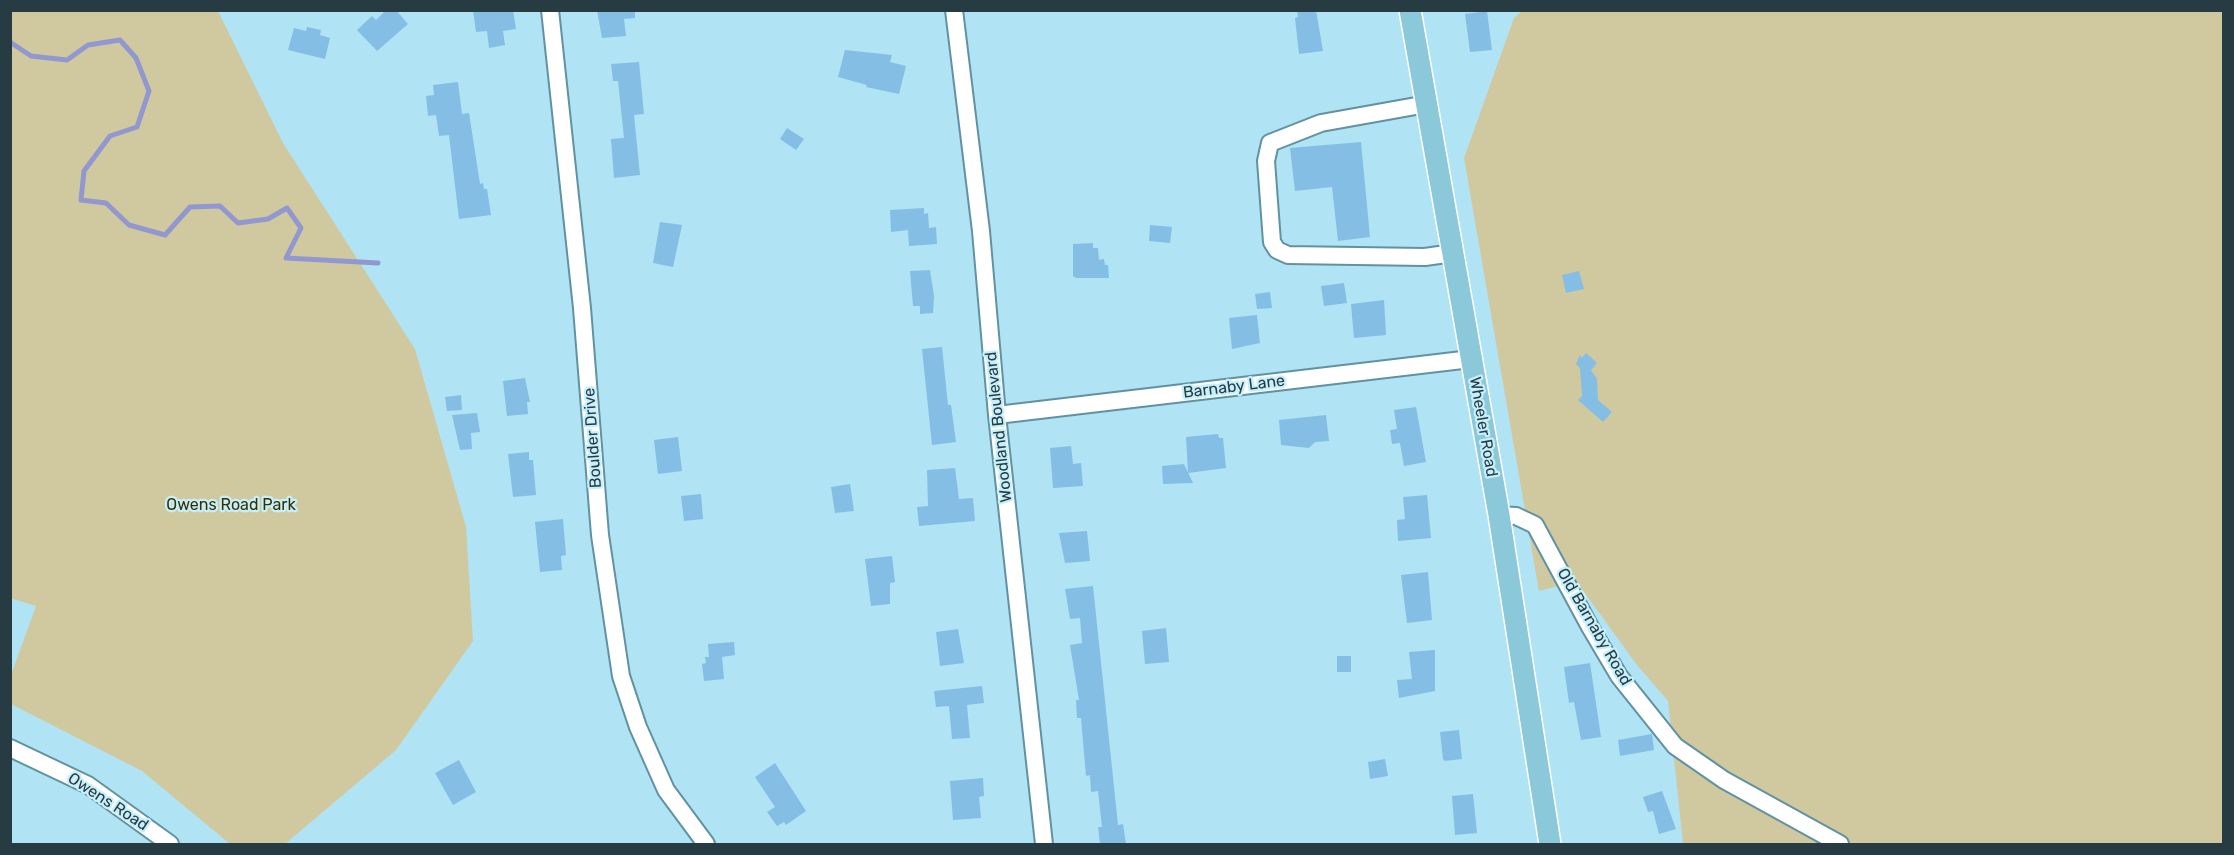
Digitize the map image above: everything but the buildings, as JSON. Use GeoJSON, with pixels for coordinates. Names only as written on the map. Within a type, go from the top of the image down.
{"type":"FeatureCollection","features":[{"type":"Feature","properties":{"kind":"main road","name":"Wheeler Road"},"geometry":{"type":"LineString","coordinates":[[1410,10],[1499,515],[1550,844]]}},
{"type":"Feature","properties":{"kind":"street","name":"Boulder Drive"},"geometry":{"type":"LineString","coordinates":[[550,10],[582,308],[600,535],[621,676],[638,727],[666,790],[706,844]]}},
{"type":"Feature","properties":{"kind":"street","name":"Woodland Boulevard"},"geometry":{"type":"LineString","coordinates":[[954,10],[981,231],[997,415],[1044,844]]}},
{"type":"Feature","properties":{"kind":"street"},"geometry":{"type":"LineString","coordinates":[[1427,104],[1321,123],[1270,143],[1266,161],[1272,242],[1277,250],[1288,255],[1425,257],[1453,253]]}},
{"type":"Feature","properties":{"kind":"street","name":"Barnaby Lane"},"geometry":{"type":"LineString","coordinates":[[997,415],[1471,359]]}},
{"type":"Feature","properties":{"kind":"street","name":"Old Barnaby Road"},"geometry":{"type":"LineString","coordinates":[[1499,515],[1516,516],[1535,525],[1590,627],[1620,676],[1675,746],[1724,780],[1840,844]]}},
{"type":"Feature","properties":{"kind":"street","name":"Owens Road"},"geometry":{"type":"LineString","coordinates":[[10,748],[88,785],[170,844]]}},
{"type":"Feature","properties":{"kind":"green space","name":"Owens Road Park"},"geometry":{"type":"Polygon","coordinates":[[[11,10],[218,11],[283,143],[415,349],[466,527],[473,641],[396,750],[285,844],[230,844],[142,771],[11,704],[11,675],[36,606],[10,598],[11,10]]]}},
{"type":"Feature","properties":{"kind":"green space"},"geometry":{"type":"Polygon","coordinates":[[[1522,11],[2223,11],[2223,844],[1683,844],[1668,701],[1637,665],[1576,581],[1539,591],[1464,158],[1514,18],[1522,11]]]}},
{"type":"Feature","properties":{"kind":"waterway"},"geometry":{"type":"LineString","coordinates":[[10,42],[31,56],[67,60],[88,45],[120,40],[136,58],[149,91],[137,127],[110,136],[84,171],[81,200],[106,203],[129,225],[165,235],[190,207],[220,206],[238,223],[268,219],[287,208],[301,228],[286,258],[378,263]]}}]}
